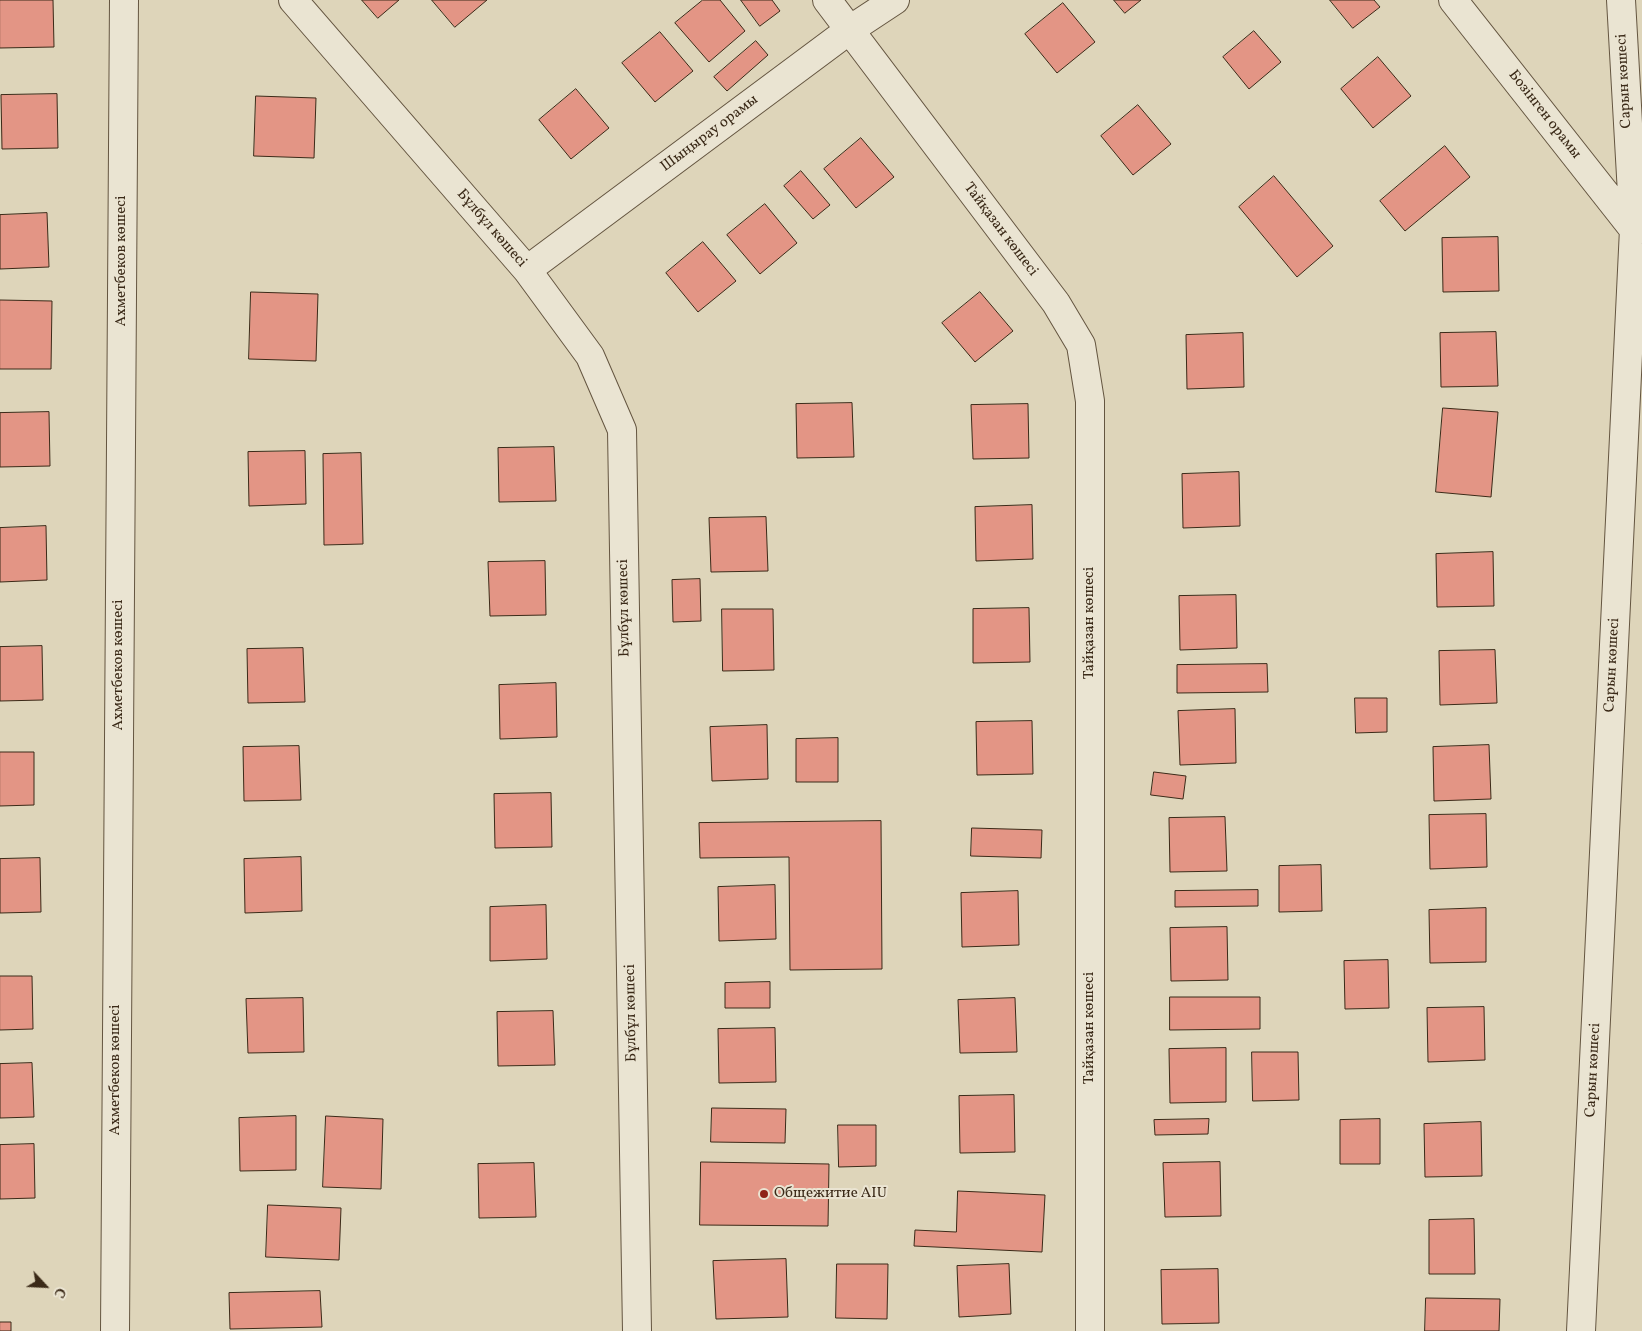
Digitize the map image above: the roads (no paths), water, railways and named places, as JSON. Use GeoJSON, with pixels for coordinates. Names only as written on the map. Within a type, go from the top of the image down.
{"type":"FeatureCollection","features":[{"type":"Feature","properties":{"kind":"street","name":"Ахметбеков көшесі"},"geometry":{"type":"LineString","coordinates":[[115,1331],[124,0]]}},
{"type":"Feature","properties":{"kind":"street","name":"Бұлбұл көшесі"},"geometry":{"type":"LineString","coordinates":[[293,0],[527,270],[590,356],[622,430],[637,1331]]}},
{"type":"Feature","properties":{"kind":"street","name":"Тайқазан көшесі"},"geometry":{"type":"LineString","coordinates":[[827,0],[848,31],[1056,303],[1081,345],[1090,400],[1090,1331]]}},
{"type":"Feature","properties":{"kind":"street","name":"Шыңырау орамы"},"geometry":{"type":"LineString","coordinates":[[527,270],[848,31],[894,0]]}},
{"type":"Feature","properties":{"kind":"street","name":"Бозінген орамы"},"geometry":{"type":"LineString","coordinates":[[1453,0],[1638,235]]}},
{"type":"Feature","properties":{"kind":"street","name":"Сарын көшесі"},"geometry":{"type":"LineString","coordinates":[[1581,1331],[1638,235],[1621,0]]}},
{"type":"Feature","properties":{"kind":"place","name":"Общежитие AIU"},"geometry":{"type":"Point","coordinates":[764,1194]}}]}
